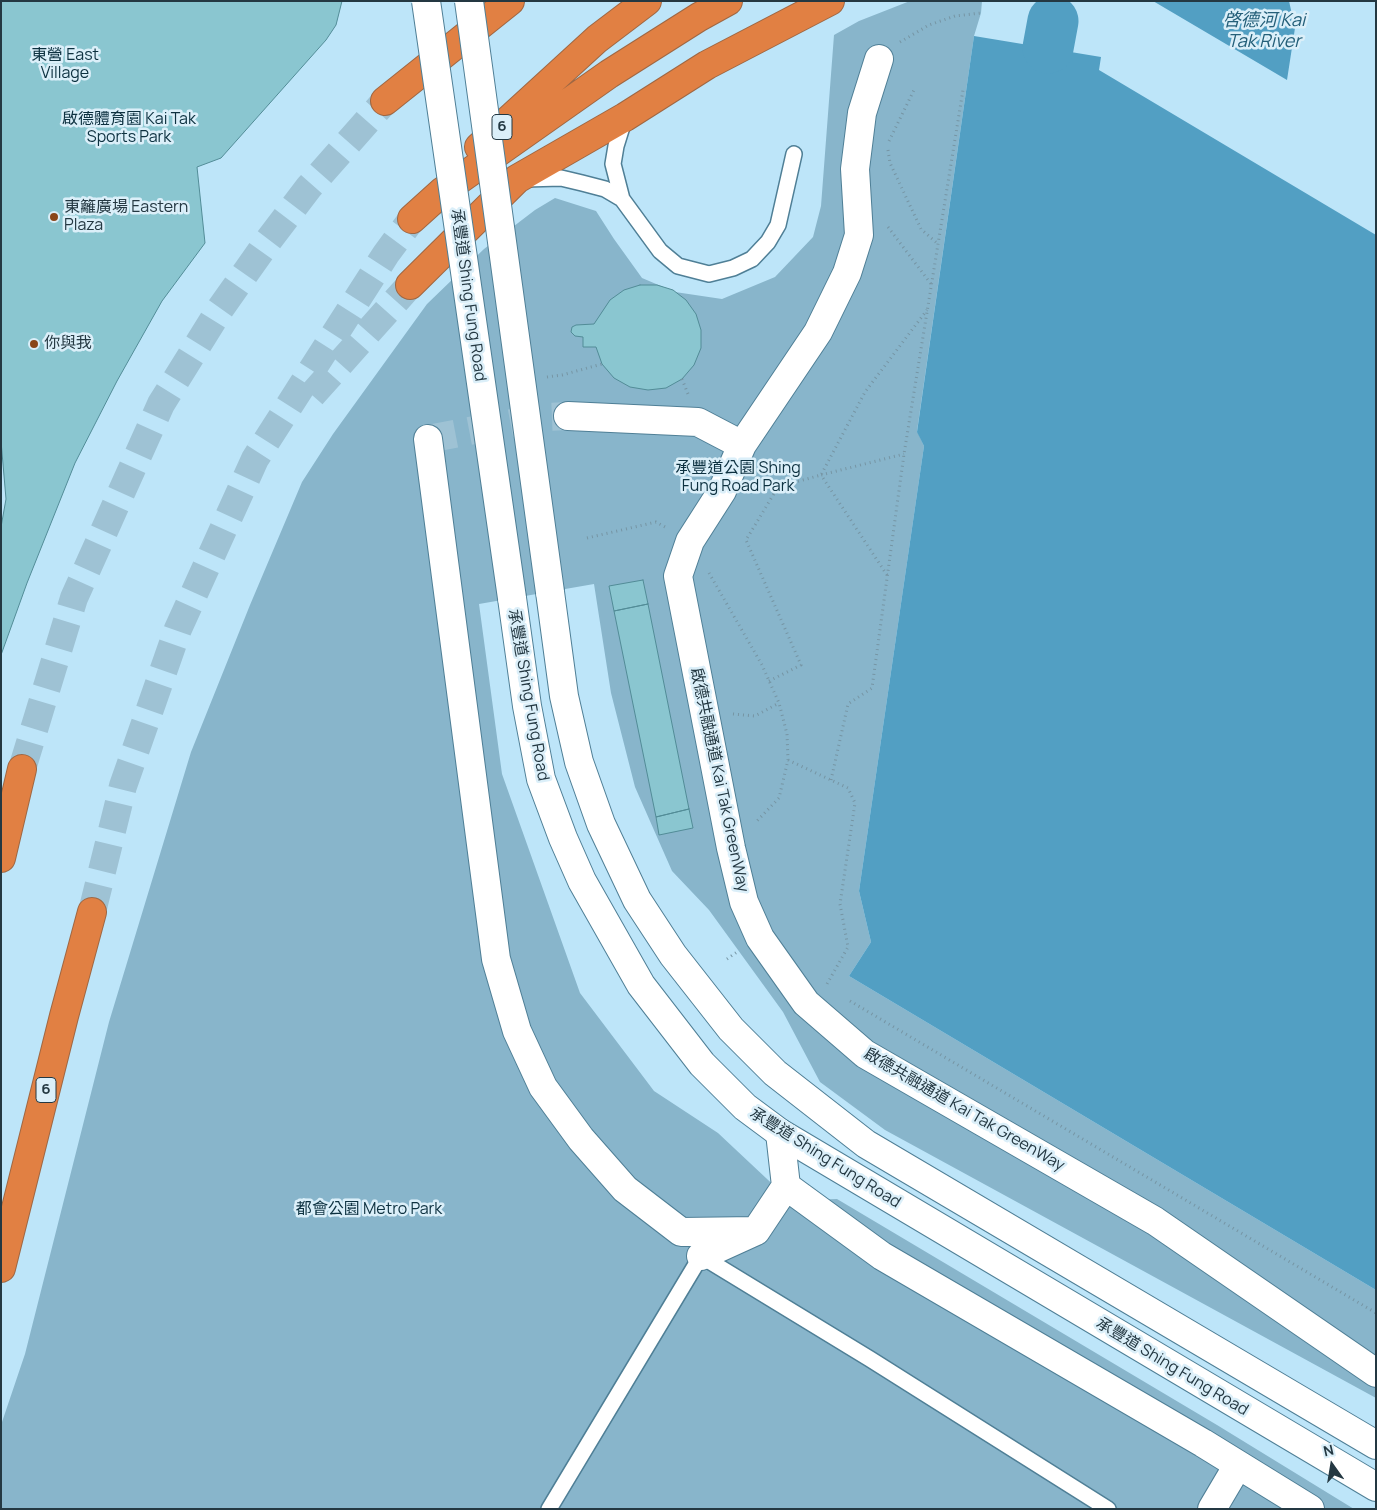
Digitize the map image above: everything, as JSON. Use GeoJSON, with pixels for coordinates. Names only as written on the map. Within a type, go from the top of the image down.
{"type":"FeatureCollection","features":[{"type":"Feature","properties":{"kind":"highway"},"geometry":{"type":"LineString","coordinates":[[385,101],[510,1]]}},
{"type":"Feature","properties":{"kind":"highway","name":"6"},"geometry":{"type":"LineString","coordinates":[[647,1],[597,39],[449,175],[412,219],[443,191],[609,74],[699,17],[728,1]]}},
{"type":"Feature","properties":{"kind":"highway"},"geometry":{"type":"LineString","coordinates":[[410,285],[517,179],[625,117],[707,65],[830,1]]}},
{"type":"Feature","properties":{"kind":"highway"},"geometry":{"type":"LineString","coordinates":[[1,858],[22,769]]}},
{"type":"Feature","properties":{"kind":"highway","name":"6"},"geometry":{"type":"LineString","coordinates":[[1,1268],[92,912]]}},
{"type":"Feature","properties":{"kind":"main road","name":"承豐道 Shing Fung Road"},"geometry":{"type":"LineString","coordinates":[[426,1],[527,706],[541,779],[563,838],[582,881],[641,985],[702,1064],[745,1107],[780,1133],[1376,1487]]}},
{"type":"Feature","properties":{"kind":"main road","name":"承豐道 Shing Fung Road"},"geometry":{"type":"LineString","coordinates":[[469,1],[564,696],[580,762],[601,824],[637,900],[674,955],[731,1029],[775,1073],[866,1144],[1376,1445]]}},
{"type":"Feature","properties":{"kind":"main road","name":"啟德共融通道 Kai Tak GreenWay"},"geometry":{"type":"LineString","coordinates":[[879,59],[862,113],[855,169],[859,235],[847,272],[818,332],[742,445],[722,490],[690,541],[678,576],[731,848],[744,902],[760,938],[806,1002],[865,1054],[1155,1221],[1376,1373]]}},
{"type":"Feature","properties":{"kind":"main road"},"geometry":{"type":"LineString","coordinates":[[568,416],[698,422],[742,445]]}},
{"type":"Feature","properties":{"kind":"main road"},"geometry":{"type":"LineString","coordinates":[[428,439],[496,959],[517,1031],[543,1087],[581,1138],[625,1188],[681,1232],[756,1231]]}},
{"type":"Feature","properties":{"kind":"main road"},"geometry":{"type":"LineString","coordinates":[[700,1256],[756,1231],[786,1186],[780,1133]]}},
{"type":"Feature","properties":{"kind":"main road"},"geometry":{"type":"LineString","coordinates":[[786,1186],[882,1256],[1203,1443],[1310,1509]]}},
{"type":"Feature","properties":{"kind":"main road"},"geometry":{"type":"LineString","coordinates":[[1212,1509],[1238,1466]]}},
{"type":"Feature","properties":{"kind":"lane"},"geometry":{"type":"LineString","coordinates":[[625,117],[616,146],[613,164],[622,199],[660,250],[678,266],[709,274],[733,268],[752,259],[768,242],[778,225],[794,154]]}},
{"type":"Feature","properties":{"kind":"lane"},"geometry":{"type":"LineString","coordinates":[[517,179],[560,178],[582,182],[605,189],[622,199]]}},
{"type":"Feature","properties":{"kind":"lane"},"geometry":{"type":"LineString","coordinates":[[549,1509],[700,1256],[870,1359],[1108,1509]]}},
{"type":"Feature","properties":{"kind":"path"},"geometry":{"type":"LineString","coordinates":[[879,59],[899,42],[929,25],[955,16],[981,13]]}},
{"type":"Feature","properties":{"kind":"path"},"geometry":{"type":"LineString","coordinates":[[915,88],[889,139],[888,151],[890,163],[921,229],[938,244]]}},
{"type":"Feature","properties":{"kind":"path"},"geometry":{"type":"LineString","coordinates":[[831,780],[848,704],[872,688],[904,454],[963,90]]}},
{"type":"Feature","properties":{"kind":"path"},"geometry":{"type":"LineString","coordinates":[[885,223],[931,285]]}},
{"type":"Feature","properties":{"kind":"path"},"geometry":{"type":"LineString","coordinates":[[821,475],[865,392],[927,310]]}},
{"type":"Feature","properties":{"kind":"path"},"geometry":{"type":"LineString","coordinates":[[547,377],[562,375],[602,364]]}},
{"type":"Feature","properties":{"kind":"path"},"geometry":{"type":"LineString","coordinates":[[769,681],[801,665],[746,540],[778,487],[904,454]]}},
{"type":"Feature","properties":{"kind":"path"},"geometry":{"type":"LineString","coordinates":[[821,475],[887,576]]}},
{"type":"Feature","properties":{"kind":"path"},"geometry":{"type":"LineString","coordinates":[[587,538],[656,522],[690,541],[762,665],[779,703],[787,734],[788,760],[779,798],[731,848]]}},
{"type":"Feature","properties":{"kind":"path"},"geometry":{"type":"LineString","coordinates":[[704,710],[755,716],[779,703]]}},
{"type":"Feature","properties":{"kind":"path"},"geometry":{"type":"LineString","coordinates":[[788,760],[848,788],[855,803],[840,904],[848,947],[825,986]]}},
{"type":"Feature","properties":{"kind":"path"},"geometry":{"type":"LineString","coordinates":[[842,996],[1376,1313]]}},
{"type":"Feature","properties":{"kind":"green space","name":"都會公園 Metro Park"},"geometry":{"type":"Polygon","coordinates":[[[910,1],[982,1],[981,13],[974,36],[917,431],[924,446],[859,891],[871,942],[849,976],[1376,1290],[1376,1398],[885,1130],[820,1082],[783,1012],[709,910],[672,871],[635,787],[611,693],[594,584],[479,604],[502,774],[580,993],[654,1091],[718,1133],[799,1209],[807,1200],[837,1199],[1217,1425],[1354,1509],[1,1509],[1,1425],[25,1354],[109,1022],[191,752],[302,482],[333,434],[427,304],[484,249],[535,210],[555,198],[596,211],[642,278],[675,292],[722,299],[775,277],[813,237],[821,206],[834,35],[859,21],[910,1]]]}},
{"type":"Feature","properties":{"kind":"water","name":"啓德河 Kai Tak River"},"geometry":{"type":"Polygon","coordinates":[[[1153,1],[1289,1],[1295,28],[1287,80],[1153,1]]]}},
{"type":"Feature","properties":{"kind":"water"},"geometry":{"type":"Polygon","coordinates":[[[974,36],[1101,57],[1099,70],[1376,235],[1376,1290],[849,976],[871,942],[859,891],[924,446],[917,432],[974,36]]]}},
{"type":"Feature","properties":{"kind":"building","name":"啟德體育園 Kai Tak Sports Park"},"geometry":{"type":"Polygon","coordinates":[[[1,1],[342,1],[336,25],[326,40],[221,158],[197,167],[205,243],[162,301],[117,381],[75,463],[27,583],[1,655],[1,1]]]}},
{"type":"Feature","properties":{"kind":"building"},"geometry":{"type":"Polygon","coordinates":[[[640,285],[657,285],[673,290],[686,300],[696,314],[701,330],[701,348],[694,365],[682,379],[666,388],[648,390],[630,387],[614,378],[602,364],[596,347],[583,347],[583,337],[575,336],[571,332],[572,327],[576,325],[594,324],[610,300],[624,290],[640,285]]]}},
{"type":"Feature","properties":{"kind":"building"},"geometry":{"type":"Polygon","coordinates":[[[1,441],[6,499],[1,527],[1,441]]]}},
{"type":"Feature","properties":{"kind":"building"},"geometry":{"type":"Polygon","coordinates":[[[643,580],[648,604],[614,611],[609,586],[643,580]]]}},
{"type":"Feature","properties":{"kind":"building"},"geometry":{"type":"Polygon","coordinates":[[[648,604],[689,809],[656,817],[614,611],[648,604]]]}},
{"type":"Feature","properties":{"kind":"building"},"geometry":{"type":"Polygon","coordinates":[[[689,809],[693,828],[659,835],[656,817],[689,809]]]}},
{"type":"Feature","properties":{"kind":"waterway","name":"啓德河 Kai Tak River"},"geometry":{"type":"LineString","coordinates":[[1048,48],[1053,21]]}},
{"type":"Feature","properties":{"kind":"tunnel"},"geometry":{"type":"LineString","coordinates":[[22,769],[74,598],[161,404],[220,309],[268,241],[309,187],[385,101]]}},
{"type":"Feature","properties":{"kind":"tunnel"},"geometry":{"type":"LineString","coordinates":[[92,912],[123,786],[178,629],[255,459],[386,254],[412,219]]}},
{"type":"Feature","properties":{"kind":"tunnel"},"geometry":{"type":"LineString","coordinates":[[312,395],[410,285]]}},
{"type":"Feature","properties":{"kind":"tunnel"},"geometry":{"type":"LineString","coordinates":[[428,439],[543,417],[568,416]]}},
{"type":"Feature","properties":{"kind":"place","name":"東籬廣場 Eastern Plaza"},"geometry":{"type":"Point","coordinates":[54,217]}},
{"type":"Feature","properties":{"kind":"place","name":"你與我"},"geometry":{"type":"Point","coordinates":[34,344]}},
{"type":"Feature","properties":{"kind":"park label","name":"東營 East Village"},"geometry":{"type":"Point","coordinates":[65,65]}},
{"type":"Feature","properties":{"kind":"park label","name":"承豐道公園 Shing Fung Road Park"},"geometry":{"type":"Point","coordinates":[738,478]}}]}
